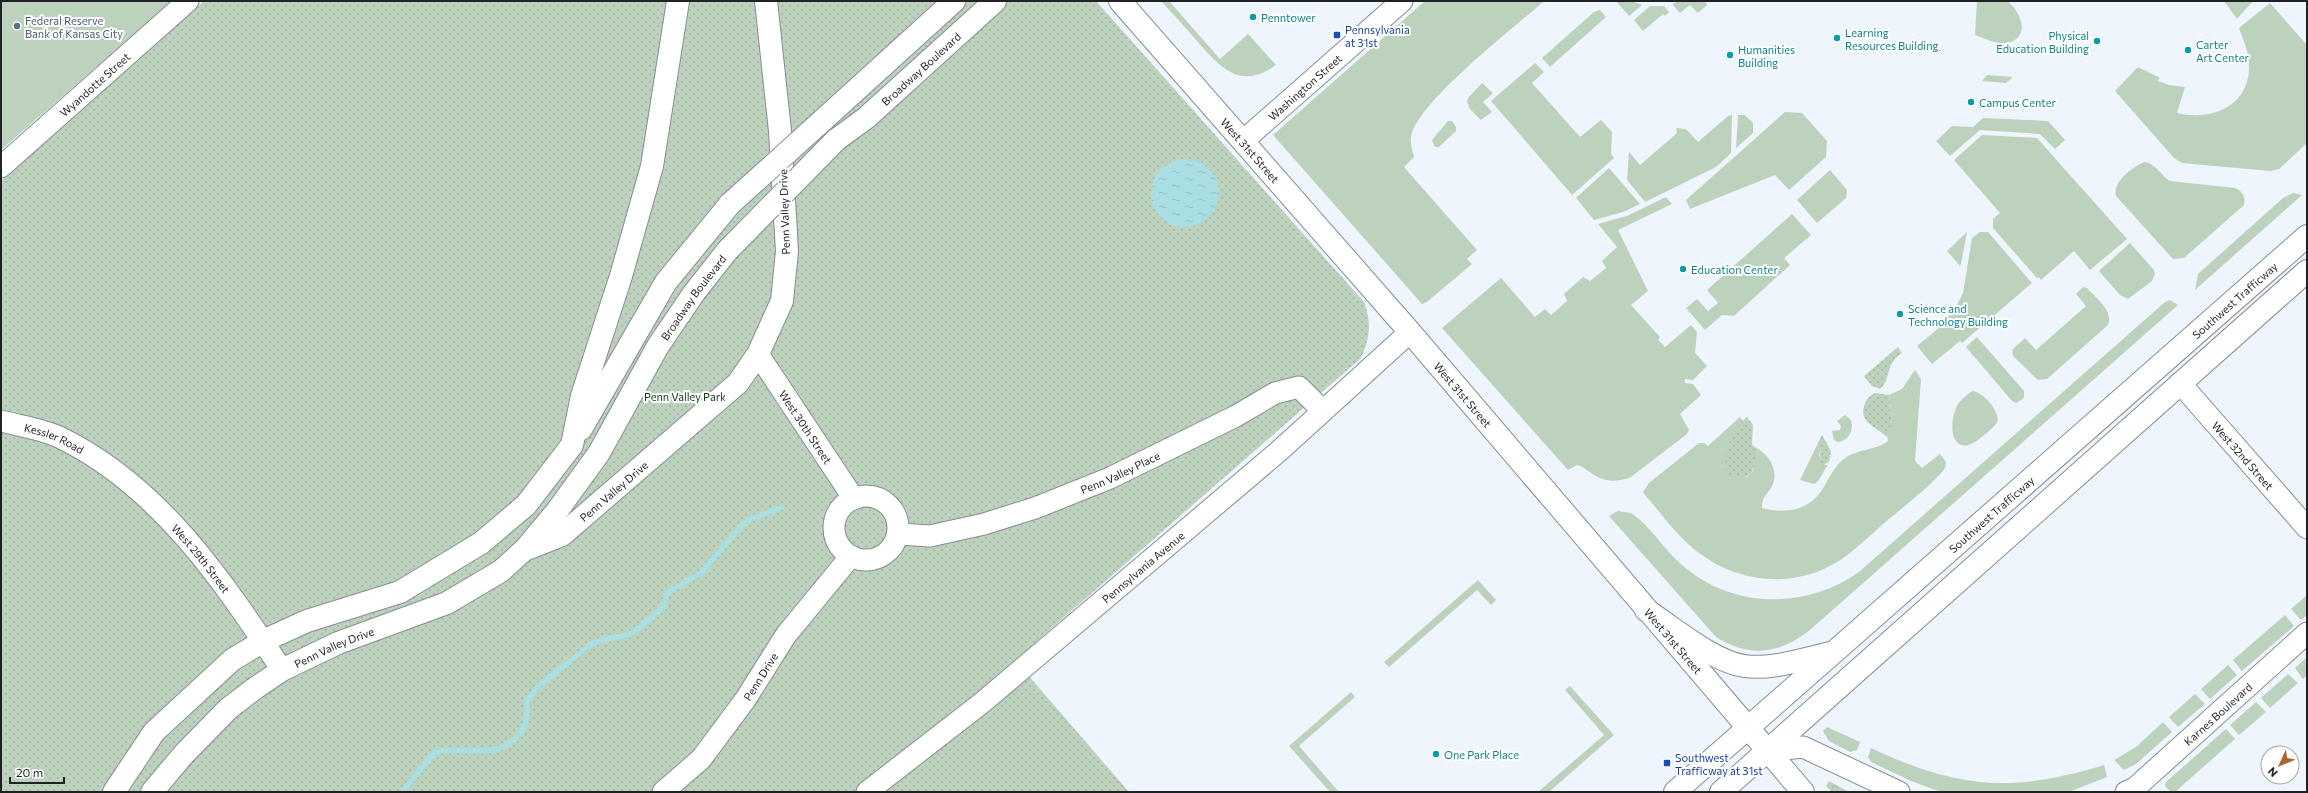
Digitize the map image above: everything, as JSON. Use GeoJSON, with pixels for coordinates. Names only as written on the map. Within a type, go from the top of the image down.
{"type":"FeatureCollection","features":[{"type":"Feature","properties":{"kind":"main road"},"geometry":{"type":"LineString","coordinates":[[572,445],[582,396],[620,276],[652,166],[678,1]]}},
{"type":"Feature","properties":{"kind":"main road","name":"Penn Valley Drive"},"geometry":{"type":"LineString","coordinates":[[152,792],[183,755],[228,709],[282,670],[338,643],[447,603],[501,571],[524,550],[562,535],[738,383],[758,354],[782,300],[787,251],[780,131],[766,1]]}},
{"type":"Feature","properties":{"kind":"main road"},"geometry":{"type":"LineString","coordinates":[[114,792],[154,732],[232,660],[263,641],[307,621],[400,592],[481,543],[526,505],[572,445],[666,282],[730,204],[954,1]]}},
{"type":"Feature","properties":{"kind":"main road","name":"Broadway Boulevard"},"geometry":{"type":"LineString","coordinates":[[524,550],[557,511],[599,453],[658,346],[694,293],[726,251],[836,140],[866,118],[995,1]]}},
{"type":"Feature","properties":{"kind":"main road","name":"West 31st Street"},"geometry":{"type":"LineString","coordinates":[[1120,1],[1410,332],[1803,792]]}},
{"type":"Feature","properties":{"kind":"main road","name":"Southwest Trafficway"},"geometry":{"type":"LineString","coordinates":[[1675,792],[2307,236]]}},
{"type":"Feature","properties":{"kind":"main road"},"geometry":{"type":"LineString","coordinates":[[1721,792],[2307,271]]}},
{"type":"Feature","properties":{"kind":"main road"},"geometry":{"type":"LineString","coordinates":[[1646,610],[1723,660],[1743,666],[1783,664],[1834,652]]}},
{"type":"Feature","properties":{"kind":"main road"},"geometry":{"type":"LineString","coordinates":[[1728,746],[1767,751]]}},
{"type":"Feature","properties":{"kind":"street","name":"Wyandotte Street"},"geometry":{"type":"LineString","coordinates":[[1,167],[188,1]]}},
{"type":"Feature","properties":{"kind":"street","name":"Washington Street"},"geometry":{"type":"LineString","coordinates":[[1243,141],[1402,1]]}},
{"type":"Feature","properties":{"kind":"street","name":"Pennsylvania Avenue"},"geometry":{"type":"LineString","coordinates":[[867,792],[983,702],[1278,452],[1410,332]]}},
{"type":"Feature","properties":{"kind":"street","name":"West 30th Street"},"geometry":{"type":"LineString","coordinates":[[758,354],[854,499]]}},
{"type":"Feature","properties":{"kind":"street","name":"West 32nd Street"},"geometry":{"type":"LineString","coordinates":[[2180,383],[2307,528]]}},
{"type":"Feature","properties":{"kind":"street","name":"Penn Valley Place"},"geometry":{"type":"LineString","coordinates":[[899,534],[930,536],[984,524],[1035,508],[1110,478],[1236,416],[1275,393],[1299,387],[1323,411]]}},
{"type":"Feature","properties":{"kind":"street","name":"Kessler Road"},"geometry":{"type":"LineString","coordinates":[[1,421],[58,437],[104,462]]}},
{"type":"Feature","properties":{"kind":"street","name":"West 29th Street"},"geometry":{"type":"LineString","coordinates":[[104,462],[158,507],[228,589],[282,670]]}},
{"type":"Feature","properties":{"kind":"street"},"geometry":{"type":"LineString","coordinates":[[862,496],[874,496],[886,502],[894,511],[899,523],[899,534],[892,548],[875,560],[862,561],[851,556],[840,547],[834,534],[834,523],[837,514],[845,503],[862,496]]}},
{"type":"Feature","properties":{"kind":"street","name":"Penn Drive"},"geometry":{"type":"LineString","coordinates":[[663,792],[701,759],[745,700],[786,635],[851,556]]}},
{"type":"Feature","properties":{"kind":"street","name":"Karnes Boulevard"},"geometry":{"type":"LineString","coordinates":[[2134,791],[2307,634]]}},
{"type":"Feature","properties":{"kind":"street"},"geometry":{"type":"LineString","coordinates":[[1767,751],[1803,747],[1899,792]]}},
{"type":"Feature","properties":{"kind":"green space"},"geometry":{"type":"Polygon","coordinates":[[[1,1],[172,1],[1,150],[1,1]]]}},
{"type":"Feature","properties":{"kind":"green space","name":"Penn Valley Park"},"geometry":{"type":"Polygon","coordinates":[[[204,1],[1096,1],[1364,302],[1369,324],[1368,338],[1360,359],[1015,660],[1129,792],[1,792],[1,181],[204,1]]]}},
{"type":"Feature","properties":{"kind":"green space"},"geometry":{"type":"Polygon","coordinates":[[[1161,1],[1169,1],[1220,59],[1248,34],[1276,65],[1252,76],[1241,76],[1222,67],[1161,1]]]}},
{"type":"Feature","properties":{"kind":"green space"},"geometry":{"type":"Polygon","coordinates":[[[1425,1],[1544,1],[1451,82],[1420,118],[1412,133],[1411,142],[1414,157],[1404,167],[1477,250],[1467,259],[1472,264],[1427,302],[1422,304],[1273,135],[1425,1]]]}},
{"type":"Feature","properties":{"kind":"green space"},"geometry":{"type":"Polygon","coordinates":[[[1616,1],[1632,1],[1642,5],[1629,16],[1616,1]]]}},
{"type":"Feature","properties":{"kind":"green space"},"geometry":{"type":"Polygon","coordinates":[[[1678,1],[1705,1],[1707,5],[1698,13],[1690,5],[1680,13],[1672,4],[1678,1]]]}},
{"type":"Feature","properties":{"kind":"green space"},"geometry":{"type":"Polygon","coordinates":[[[1977,1],[2007,1],[2016,10],[2021,22],[2022,28],[2017,38],[2011,42],[2002,43],[1993,42],[1975,35],[1977,1]]]}},
{"type":"Feature","properties":{"kind":"green space"},"geometry":{"type":"Polygon","coordinates":[[[2224,1],[2253,1],[2237,19],[2224,1]]]}},
{"type":"Feature","properties":{"kind":"green space"},"geometry":{"type":"Polygon","coordinates":[[[2270,3],[2307,45],[2307,143],[2279,169],[2270,171],[2182,163],[2174,158],[2115,91],[2138,67],[2160,78],[2158,81],[2169,85],[2185,87],[2177,113],[2201,115],[2224,109],[2234,102],[2241,94],[2247,83],[2249,59],[2239,28],[2270,3]]]}},
{"type":"Feature","properties":{"kind":"green space"},"geometry":{"type":"Polygon","coordinates":[[[1650,6],[1664,6],[1669,12],[1665,16],[1663,14],[1643,31],[1634,20],[1650,6]]]}},
{"type":"Feature","properties":{"kind":"green space"},"geometry":{"type":"Polygon","coordinates":[[[1600,10],[1606,17],[1550,67],[1542,58],[1594,12],[1600,10]]]}},
{"type":"Feature","properties":{"kind":"green space"},"geometry":{"type":"Polygon","coordinates":[[[1535,63],[1544,72],[1532,83],[1580,137],[1601,120],[1612,132],[1611,154],[1614,158],[1572,195],[1491,101],[1535,63]]]}},
{"type":"Feature","properties":{"kind":"green space"},"geometry":{"type":"Polygon","coordinates":[[[1987,75],[2013,77],[2006,83],[1982,81],[1987,75]]]}},
{"type":"Feature","properties":{"kind":"green space"},"geometry":{"type":"Polygon","coordinates":[[[1482,83],[1493,93],[1483,102],[1492,112],[1481,120],[1470,109],[1467,102],[1468,98],[1482,83]]]}},
{"type":"Feature","properties":{"kind":"green space"},"geometry":{"type":"Polygon","coordinates":[[[1785,112],[1802,113],[1827,141],[1826,157],[1789,190],[1775,175],[1690,209],[1686,200],[1785,112]]]}},
{"type":"Feature","properties":{"kind":"green space"},"geometry":{"type":"Polygon","coordinates":[[[1732,115],[1731,153],[1716,167],[1645,202],[1627,180],[1629,152],[1640,165],[1677,133],[1676,128],[1686,129],[1698,142],[1728,116],[1732,115]]]}},
{"type":"Feature","properties":{"kind":"green space"},"geometry":{"type":"Polygon","coordinates":[[[1738,115],[1745,115],[1753,123],[1753,133],[1736,148],[1738,115]]]}},
{"type":"Feature","properties":{"kind":"green space"},"geometry":{"type":"Polygon","coordinates":[[[1983,118],[2048,121],[2065,140],[2055,149],[2040,134],[1980,130],[1950,156],[1936,141],[1952,126],[1973,127],[1983,118]]]}},
{"type":"Feature","properties":{"kind":"green space"},"geometry":{"type":"Polygon","coordinates":[[[1448,121],[1452,121],[1456,127],[1456,131],[1439,147],[1435,147],[1432,140],[1448,121]]]}},
{"type":"Feature","properties":{"kind":"green space"},"geometry":{"type":"Polygon","coordinates":[[[1982,135],[2037,138],[2127,239],[2090,270],[2074,251],[2041,280],[2039,277],[2037,278],[1993,228],[1993,219],[2000,213],[1954,160],[1982,135]]]}},
{"type":"Feature","properties":{"kind":"green space"},"geometry":{"type":"Polygon","coordinates":[[[2144,162],[2151,164],[2170,181],[2235,188],[2243,194],[2244,205],[2184,258],[2173,259],[2116,196],[2117,185],[2120,180],[2134,167],[2144,162]]]}},
{"type":"Feature","properties":{"kind":"green space"},"geometry":{"type":"Polygon","coordinates":[[[1609,168],[1640,204],[1623,212],[1594,220],[1576,198],[1609,168]]]}},
{"type":"Feature","properties":{"kind":"green space"},"geometry":{"type":"Polygon","coordinates":[[[1830,170],[1847,190],[1846,198],[1817,223],[1797,200],[1830,170]]]}},
{"type":"Feature","properties":{"kind":"green space"},"geometry":{"type":"Polygon","coordinates":[[[2293,193],[2302,195],[2195,290],[2198,274],[2283,198],[2293,193]]]}},
{"type":"Feature","properties":{"kind":"green space"},"geometry":{"type":"Polygon","coordinates":[[[1666,197],[1672,204],[1618,230],[1648,291],[1631,305],[1660,337],[1658,340],[1665,347],[1691,325],[1697,332],[1695,353],[1707,366],[1693,380],[1685,379],[1685,383],[1693,384],[1701,395],[1680,414],[1689,430],[1687,434],[1631,477],[1626,479],[1615,481],[1605,480],[1577,465],[1568,470],[1442,328],[1501,278],[1535,317],[1545,309],[1551,315],[1567,301],[1564,294],[1583,277],[1590,281],[1606,268],[1602,261],[1617,247],[1598,224],[1627,216],[1666,197]]]}},
{"type":"Feature","properties":{"kind":"green space"},"geometry":{"type":"Polygon","coordinates":[[[1792,214],[1811,235],[1784,258],[1790,265],[1734,316],[1722,315],[1705,330],[1686,308],[1697,299],[1708,311],[1718,303],[1707,290],[1792,214]]]}},
{"type":"Feature","properties":{"kind":"green space"},"geometry":{"type":"Polygon","coordinates":[[[1967,232],[1961,264],[1960,266],[1947,251],[1967,232]]]}},
{"type":"Feature","properties":{"kind":"green space"},"geometry":{"type":"Polygon","coordinates":[[[1980,232],[1988,232],[2032,283],[1962,343],[1960,341],[1932,364],[1917,346],[1939,328],[1956,307],[1963,293],[1972,238],[1980,232]]]}},
{"type":"Feature","properties":{"kind":"green space"},"geometry":{"type":"Polygon","coordinates":[[[2130,243],[2154,270],[2155,274],[2152,281],[2128,299],[2120,295],[2099,271],[2130,243]]]}},
{"type":"Feature","properties":{"kind":"green space"},"geometry":{"type":"Polygon","coordinates":[[[2083,287],[2087,288],[2103,305],[2109,315],[2108,325],[2047,379],[2038,380],[2013,356],[2012,350],[2025,338],[2036,350],[2086,306],[2076,294],[2083,287]]]}},
{"type":"Feature","properties":{"kind":"green space"},"geometry":{"type":"Polygon","coordinates":[[[2170,300],[2178,305],[1810,630],[1787,644],[1776,648],[1752,650],[1728,644],[1716,637],[1609,516],[1618,511],[1631,513],[1645,524],[1682,565],[1702,579],[1723,590],[1746,597],[1769,599],[1792,598],[1816,593],[1838,584],[1859,572],[2165,302],[2170,300]]]}},
{"type":"Feature","properties":{"kind":"green space"},"geometry":{"type":"Polygon","coordinates":[[[1977,337],[2024,391],[2024,398],[2016,403],[2012,401],[1966,347],[1977,337]]]}},
{"type":"Feature","properties":{"kind":"green space"},"geometry":{"type":"Polygon","coordinates":[[[1898,347],[1902,353],[1896,358],[1890,367],[1884,385],[1880,389],[1872,386],[1864,376],[1898,347]]]}},
{"type":"Feature","properties":{"kind":"green space"},"geometry":{"type":"Polygon","coordinates":[[[1915,370],[1921,379],[1915,461],[1922,468],[1940,454],[1946,462],[1945,468],[1940,475],[1850,553],[1832,565],[1814,573],[1794,578],[1774,579],[1755,577],[1735,572],[1717,564],[1691,547],[1670,526],[1643,492],[1649,483],[1699,443],[1704,443],[1708,446],[1740,417],[1743,421],[1730,442],[1726,465],[1747,477],[1753,471],[1758,449],[1766,455],[1774,469],[1773,484],[1764,498],[1762,508],[1779,511],[1803,507],[1810,503],[1822,490],[1836,467],[1843,459],[1853,454],[1879,446],[1888,441],[1887,434],[1892,421],[1889,395],[1902,389],[1915,370]]]}},
{"type":"Feature","properties":{"kind":"green space"},"geometry":{"type":"Polygon","coordinates":[[[1972,391],[1977,392],[1989,402],[1997,415],[1998,420],[1994,427],[1983,436],[1973,443],[1965,446],[1959,444],[1955,439],[1952,424],[1958,404],[1972,391]]]}},
{"type":"Feature","properties":{"kind":"green space"},"geometry":{"type":"Polygon","coordinates":[[[1876,393],[1889,395],[1892,421],[1887,437],[1869,424],[1864,415],[1863,410],[1867,400],[1870,396],[1876,393]]]}},
{"type":"Feature","properties":{"kind":"green space"},"geometry":{"type":"Polygon","coordinates":[[[1845,415],[1851,420],[1852,428],[1850,434],[1845,440],[1838,442],[1834,440],[1832,431],[1840,430],[1841,426],[1837,421],[1845,415]]]}},
{"type":"Feature","properties":{"kind":"green space"},"geometry":{"type":"Polygon","coordinates":[[[1747,417],[1753,425],[1752,445],[1758,449],[1755,464],[1751,474],[1747,476],[1743,477],[1727,474],[1726,458],[1729,443],[1736,429],[1747,417]]]}},
{"type":"Feature","properties":{"kind":"green space"},"geometry":{"type":"Polygon","coordinates":[[[1822,435],[1831,451],[1829,462],[1823,465],[1819,460],[1821,449],[1817,445],[1822,435]]]}},
{"type":"Feature","properties":{"kind":"green space"},"geometry":{"type":"Polygon","coordinates":[[[1817,445],[1821,449],[1819,456],[1825,465],[1828,465],[1818,481],[1814,484],[1800,480],[1817,445]]]}},
{"type":"Feature","properties":{"kind":"green space"},"geometry":{"type":"Polygon","coordinates":[[[1478,580],[1496,600],[1491,605],[1477,590],[1389,667],[1384,662],[1478,580]]]}},
{"type":"Feature","properties":{"kind":"green space"},"geometry":{"type":"Polygon","coordinates":[[[2307,595],[2307,615],[2301,620],[2291,609],[2307,595]]]}},
{"type":"Feature","properties":{"kind":"green space"},"geometry":{"type":"Polygon","coordinates":[[[2285,615],[2294,626],[2242,671],[2233,660],[2285,615]]]}},
{"type":"Feature","properties":{"kind":"green space"},"geometry":{"type":"Polygon","coordinates":[[[2307,657],[2307,675],[2303,679],[2295,668],[2307,657]]]}},
{"type":"Feature","properties":{"kind":"green space"},"geometry":{"type":"Polygon","coordinates":[[[2228,665],[2237,675],[2210,699],[2201,689],[2228,665]]]}},
{"type":"Feature","properties":{"kind":"green space"},"geometry":{"type":"Polygon","coordinates":[[[2288,674],[2298,683],[2270,708],[2261,698],[2288,674]]]}},
{"type":"Feature","properties":{"kind":"green space"},"geometry":{"type":"Polygon","coordinates":[[[1570,686],[1614,735],[1549,792],[1538,792],[1604,735],[1565,690],[1570,686]]]}},
{"type":"Feature","properties":{"kind":"green space"},"geometry":{"type":"Polygon","coordinates":[[[1351,692],[1355,697],[1299,746],[1339,792],[1330,792],[1289,746],[1351,692]]]}},
{"type":"Feature","properties":{"kind":"green space"},"geometry":{"type":"Polygon","coordinates":[[[2195,694],[2205,704],[2178,727],[2169,717],[2195,694]]]}},
{"type":"Feature","properties":{"kind":"green space"},"geometry":{"type":"Polygon","coordinates":[[[2256,702],[2266,712],[2239,735],[2230,725],[2256,702]]]}},
{"type":"Feature","properties":{"kind":"green space"},"geometry":{"type":"Polygon","coordinates":[[[2163,722],[2172,732],[2136,764],[2124,770],[2114,760],[2136,747],[2163,722]]]}},
{"type":"Feature","properties":{"kind":"green space"},"geometry":{"type":"Polygon","coordinates":[[[1827,727],[1860,742],[1857,750],[1850,752],[1829,741],[1823,731],[1827,727]]]}},
{"type":"Feature","properties":{"kind":"green space"},"geometry":{"type":"Polygon","coordinates":[[[2226,729],[2235,739],[2175,792],[2171,792],[2165,786],[2166,782],[2226,729]]]}},
{"type":"Feature","properties":{"kind":"green space"},"geometry":{"type":"Polygon","coordinates":[[[1871,748],[1902,762],[1931,772],[1959,779],[2013,783],[2041,780],[2104,765],[2107,777],[2069,792],[1941,792],[1911,781],[1871,762],[1868,757],[1871,748]]]}},
{"type":"Feature","properties":{"kind":"green space"},"geometry":{"type":"Polygon","coordinates":[[[1829,781],[1849,792],[1832,792],[1826,786],[1829,781]]]}},
{"type":"Feature","properties":{"kind":"water"},"geometry":{"type":"Polygon","coordinates":[[[1185,159],[1198,162],[1209,169],[1216,180],[1219,193],[1216,206],[1209,217],[1198,224],[1185,227],[1172,224],[1161,217],[1154,206],[1151,193],[1154,180],[1161,169],[1172,162],[1185,159]]]}},
{"type":"Feature","properties":{"kind":"waterway"},"geometry":{"type":"LineString","coordinates":[[402,792],[435,752],[456,750],[487,751],[497,749],[515,739],[519,735],[526,721],[527,700],[539,685],[588,646],[599,641],[631,634],[664,607],[667,593],[701,573],[742,525],[753,518],[782,507]]}},
{"type":"Feature","properties":{"kind":"place","name":"Penntower"},"geometry":{"type":"Point","coordinates":[1253,17]}},
{"type":"Feature","properties":{"kind":"place","name":"Federal Reserve Bank of Kansas City"},"geometry":{"type":"Point","coordinates":[17,26]}},
{"type":"Feature","properties":{"kind":"place","name":"Pennsylvania at 31st"},"geometry":{"type":"Point","coordinates":[1337,35]}},
{"type":"Feature","properties":{"kind":"place","name":"Learning Resources Building"},"geometry":{"type":"Point","coordinates":[1837,38]}},
{"type":"Feature","properties":{"kind":"place","name":"Physical Education Building"},"geometry":{"type":"Point","coordinates":[2097,41]}},
{"type":"Feature","properties":{"kind":"place","name":"Carter Art Center"},"geometry":{"type":"Point","coordinates":[2188,50]}},
{"type":"Feature","properties":{"kind":"place","name":"Humanities Building"},"geometry":{"type":"Point","coordinates":[1730,55]}},
{"type":"Feature","properties":{"kind":"place","name":"Campus Center"},"geometry":{"type":"Point","coordinates":[1971,102]}},
{"type":"Feature","properties":{"kind":"place","name":"Education Center"},"geometry":{"type":"Point","coordinates":[1683,269]}},
{"type":"Feature","properties":{"kind":"place","name":"Science and Technology Building"},"geometry":{"type":"Point","coordinates":[1900,314]}},
{"type":"Feature","properties":{"kind":"place","name":"One Park Place"},"geometry":{"type":"Point","coordinates":[1436,754]}},
{"type":"Feature","properties":{"kind":"place","name":"Southwest Trafficway at 31st"},"geometry":{"type":"Point","coordinates":[1667,763]}}]}
